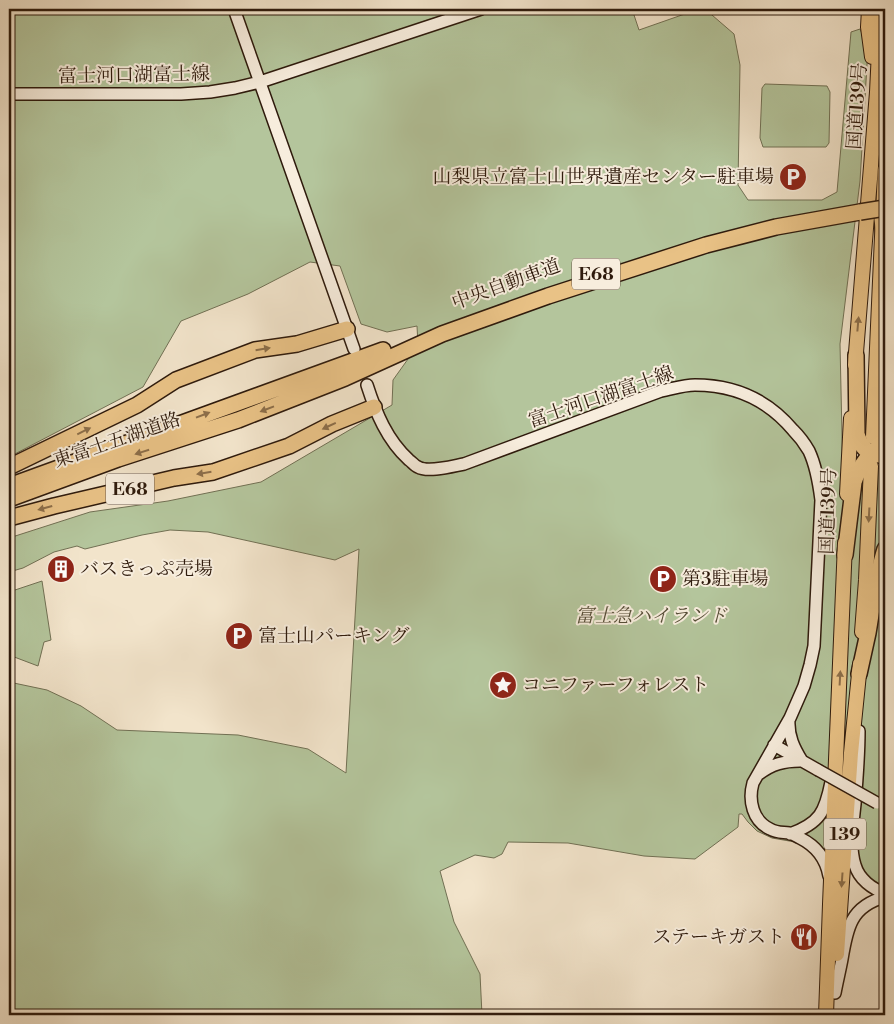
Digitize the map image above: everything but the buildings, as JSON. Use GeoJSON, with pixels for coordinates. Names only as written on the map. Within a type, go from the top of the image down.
{"type":"FeatureCollection","features":[{"type":"Feature","properties":{"kind":"highway"},"geometry":{"type":"LineString","coordinates":[[869,9],[868,27],[877,92]]}},
{"type":"Feature","properties":{"kind":"highway","name":"国道139号"},"geometry":{"type":"LineString","coordinates":[[826,1015],[849,454],[877,92],[881,9]]}},
{"type":"Feature","properties":{"kind":"highway","name":"国道139号"},"geometry":{"type":"LineString","coordinates":[[879,440],[885,170]]}},
{"type":"Feature","properties":{"kind":"highway","name":"中央自動車道"},"geometry":{"type":"LineString","coordinates":[[238,420],[345,378],[442,334],[548,296],[706,245],[885,201]]}},
{"type":"Feature","properties":{"kind":"highway","name":"中央自動車道"},"geometry":{"type":"LineString","coordinates":[[232,404],[340,367],[546,290],[704,240],[774,221],[860,208],[884,213]]}},
{"type":"Feature","properties":{"kind":"highway"},"geometry":{"type":"LineString","coordinates":[[884,213],[885,243]]}},
{"type":"Feature","properties":{"kind":"highway"},"geometry":{"type":"LineString","coordinates":[[9,466],[137,405],[176,380],[254,350],[297,344],[347,329]]}},
{"type":"Feature","properties":{"kind":"highway"},"geometry":{"type":"LineString","coordinates":[[856,355],[857,434],[864,448],[876,458]]}},
{"type":"Feature","properties":{"kind":"highway","name":"東富士五湖道路"},"geometry":{"type":"LineString","coordinates":[[9,486],[232,404]]}},
{"type":"Feature","properties":{"kind":"highway","name":"E68"},"geometry":{"type":"LineString","coordinates":[[9,518],[174,478],[213,472],[288,446],[332,424],[374,407]]}},
{"type":"Feature","properties":{"kind":"highway","name":"東富士五湖道路"},"geometry":{"type":"LineString","coordinates":[[9,499],[238,420]]}},
{"type":"Feature","properties":{"kind":"highway"},"geometry":{"type":"LineString","coordinates":[[845,555],[854,482],[861,466],[876,458],[879,440]]}},
{"type":"Feature","properties":{"kind":"highway","name":"139"},"geometry":{"type":"LineString","coordinates":[[834,1015],[851,753],[876,458]]}},
{"type":"Feature","properties":{"kind":"highway"},"geometry":{"type":"LineString","coordinates":[[859,674],[880,563],[885,549]]}},
{"type":"Feature","properties":{"kind":"main road"},"geometry":{"type":"LineString","coordinates":[[234,9],[354,349]]}},
{"type":"Feature","properties":{"kind":"main road","name":"富士河口湖富士線"},"geometry":{"type":"LineString","coordinates":[[9,94],[181,94],[235,88],[260,82],[481,9]]}},
{"type":"Feature","properties":{"kind":"main road","name":"富士河口湖富士線"},"geometry":{"type":"LineString","coordinates":[[366,385],[385,430],[399,451],[419,468],[439,469],[464,464],[661,391],[693,385],[712,386],[746,394],[776,412],[799,436],[809,451],[819,484],[821,500],[814,646],[804,686],[790,718],[756,777],[751,791],[751,802],[754,813],[760,822],[770,829],[790,834],[810,843],[820,854],[829,875],[831,896]]}},
{"type":"Feature","properties":{"kind":"main road"},"geometry":{"type":"LineString","coordinates":[[859,674],[859,754],[852,832],[853,855],[855,867],[862,878],[871,886],[885,893]]}},
{"type":"Feature","properties":{"kind":"main road"},"geometry":{"type":"LineString","coordinates":[[790,718],[791,741],[802,761]]}},
{"type":"Feature","properties":{"kind":"main road"},"geometry":{"type":"LineString","coordinates":[[790,834],[812,824],[824,808],[831,783],[837,727]]}},
{"type":"Feature","properties":{"kind":"main road"},"geometry":{"type":"LineString","coordinates":[[774,746],[881,805]]}},
{"type":"Feature","properties":{"kind":"main road"},"geometry":{"type":"LineString","coordinates":[[756,777],[766,769],[777,764],[788,761],[802,761]]}},
{"type":"Feature","properties":{"kind":"main road"},"geometry":{"type":"LineString","coordinates":[[835,993],[850,924],[856,914],[865,906],[885,897]]}},
{"type":"Feature","properties":{"kind":"green space","name":"富士急ハイランド"},"geometry":{"type":"Polygon","coordinates":[[[9,9],[632,9],[639,30],[699,9],[705,9],[734,34],[740,65],[738,185],[748,200],[822,200],[837,192],[851,32],[860,29],[868,48],[860,181],[840,344],[843,481],[885,466],[885,888],[795,842],[772,838],[757,831],[742,814],[739,814],[738,827],[695,859],[644,856],[568,843],[508,842],[502,854],[494,858],[475,855],[440,871],[454,922],[480,974],[482,1015],[9,1015],[9,682],[47,690],[81,706],[117,730],[238,735],[308,749],[346,773],[359,549],[335,560],[208,532],[170,530],[85,549],[77,546],[54,552],[23,568],[9,572],[9,538],[90,512],[168,501],[261,482],[392,405],[393,380],[418,345],[417,326],[387,332],[361,324],[340,266],[310,262],[248,294],[181,321],[143,387],[9,457],[9,9]]]}},
{"type":"Feature","properties":{"kind":"green space"},"geometry":{"type":"Polygon","coordinates":[[[765,84],[827,86],[830,92],[829,143],[826,147],[763,147],[760,138],[762,88],[765,84]]]}},
{"type":"Feature","properties":{"kind":"green space"},"geometry":{"type":"Polygon","coordinates":[[[42,581],[51,640],[44,642],[38,666],[9,655],[9,592],[42,581]]]}},
{"type":"Feature","properties":{"kind":"place","name":"山梨県立富士山世界遺産センター駐車場"},"geometry":{"type":"Point","coordinates":[793,177]}},
{"type":"Feature","properties":{"kind":"place","name":"バスきっぷ売場"},"geometry":{"type":"Point","coordinates":[61,569]}},
{"type":"Feature","properties":{"kind":"place","name":"第3駐車場"},"geometry":{"type":"Point","coordinates":[663,579]}},
{"type":"Feature","properties":{"kind":"place","name":"富士山パーキング"},"geometry":{"type":"Point","coordinates":[239,636]}},
{"type":"Feature","properties":{"kind":"place","name":"コニファーフォレスト"},"geometry":{"type":"Point","coordinates":[503,685]}},
{"type":"Feature","properties":{"kind":"place","name":"ステーキガスト"},"geometry":{"type":"Point","coordinates":[804,937]}}]}
